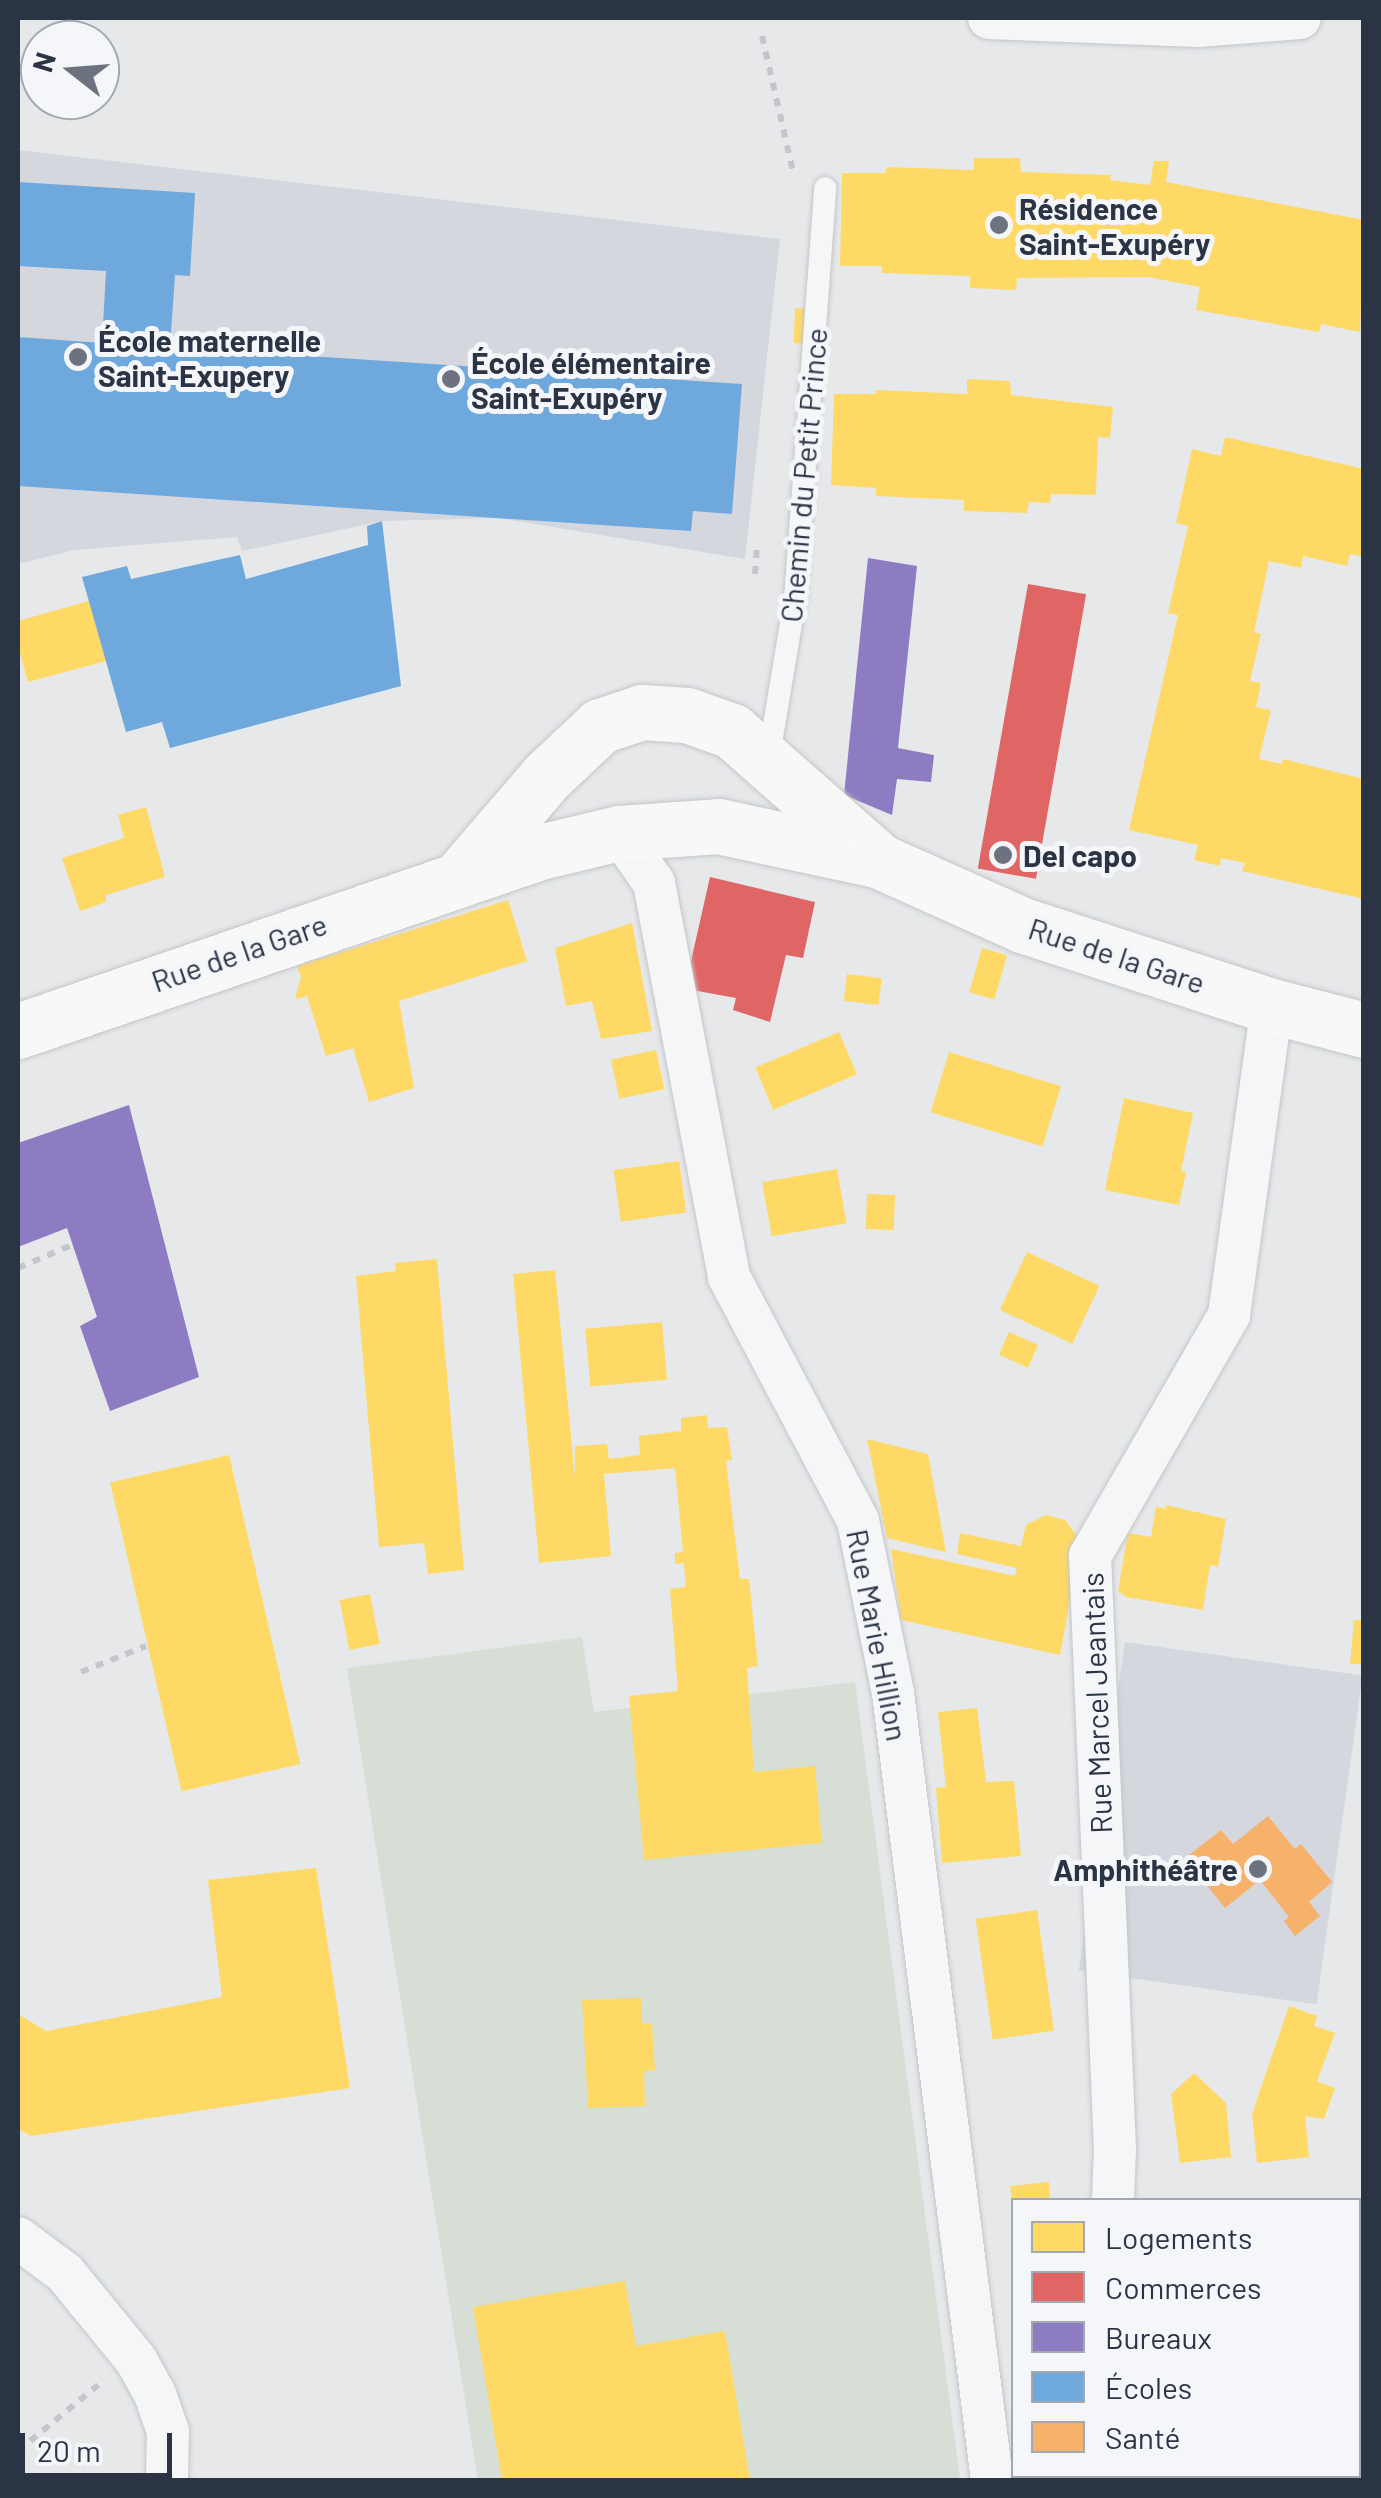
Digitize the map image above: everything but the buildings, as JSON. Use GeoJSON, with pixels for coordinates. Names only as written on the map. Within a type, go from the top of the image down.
{"type":"FeatureCollection","features":[{"type":"Feature","properties":{"kind":"street"},"geometry":{"type":"LineString","coordinates":[[990,18],[1198,26],[1292,18]]}},
{"type":"Feature","properties":{"kind":"street","name":"Rue de la Gare"},"geometry":{"type":"LineString","coordinates":[[462,876],[547,776],[600,726],[642,712],[687,715],[732,731],[877,860]]}},
{"type":"Feature","properties":{"kind":"street"},"geometry":{"type":"LineString","coordinates":[[750,831],[770,789],[768,761]]}},
{"type":"Feature","properties":{"kind":"street"},"geometry":{"type":"LineString","coordinates":[[547,776],[619,832]]}},
{"type":"Feature","properties":{"kind":"street","name":"Rue de la Gare"},"geometry":{"type":"LineString","coordinates":[[18,1031],[462,876],[619,832],[718,826],[877,860],[1002,918],[1272,1006],[1364,1030]]}},
{"type":"Feature","properties":{"kind":"street","name":"Rue Marie Hillion"},"geometry":{"type":"LineString","coordinates":[[619,832],[654,884],[730,1276],[858,1521],[894,1694],[992,2480]]}},
{"type":"Feature","properties":{"kind":"street","name":"Rue Marcel Jeantais"},"geometry":{"type":"LineString","coordinates":[[1113,2198],[1116,2149],[1090,1556],[1229,1315],[1272,1006]]}},
{"type":"Feature","properties":{"kind":"street"},"geometry":{"type":"LineString","coordinates":[[18,2238],[64,2273],[133,2356],[155,2394],[168,2431],[167,2480]]}},
{"type":"Feature","properties":{"kind":"lane","name":"Chemin du Petit Prince"},"geometry":{"type":"LineString","coordinates":[[768,761],[790,634],[825,188]]}},
{"type":"Feature","properties":{"kind":"path"},"geometry":{"type":"LineString","coordinates":[[762,36],[794,178]]}},
{"type":"Feature","properties":{"kind":"path"},"geometry":{"type":"LineString","coordinates":[[18,1268],[72,1245]]}},
{"type":"Feature","properties":{"kind":"path"},"geometry":{"type":"LineString","coordinates":[[81,1672],[146,1646]]}},
{"type":"Feature","properties":{"kind":"path"},"geometry":{"type":"LineString","coordinates":[[18,2451],[133,2356]]}},
{"type":"Feature","properties":{"kind":"shaded area","name":"École élémentaire Saint-Exupéry"},"geometry":{"type":"Polygon","coordinates":[[[18,150],[780,239],[745,559],[499,518],[382,521],[242,551],[237,537],[74,550],[18,564],[18,150]]]}},
{"type":"Feature","properties":{"kind":"shaded area"},"geometry":{"type":"Polygon","coordinates":[[[582,1637],[594,1712],[855,1682],[960,2480],[478,2480],[347,1668],[582,1637]]]}},
{"type":"Feature","properties":{"kind":"shaded area"},"geometry":{"type":"Polygon","coordinates":[[[1125,1642],[1363,1675],[1316,2004],[1079,1971],[1125,1642]]]}},
{"type":"Feature","properties":{"kind":"place","name":"Résidence Saint-Exupéry"},"geometry":{"type":"Point","coordinates":[999,225]}},
{"type":"Feature","properties":{"kind":"place","name":"École maternelle Saint-Exupery"},"geometry":{"type":"Point","coordinates":[78,357]}},
{"type":"Feature","properties":{"kind":"place","name":"École élémentaire Saint-Exupéry"},"geometry":{"type":"Point","coordinates":[451,379]}},
{"type":"Feature","properties":{"kind":"place","name":"Del capo"},"geometry":{"type":"Point","coordinates":[1003,855]}},
{"type":"Feature","properties":{"kind":"place","name":"Amphithéâtre"},"geometry":{"type":"Point","coordinates":[1258,1869]}}]}
